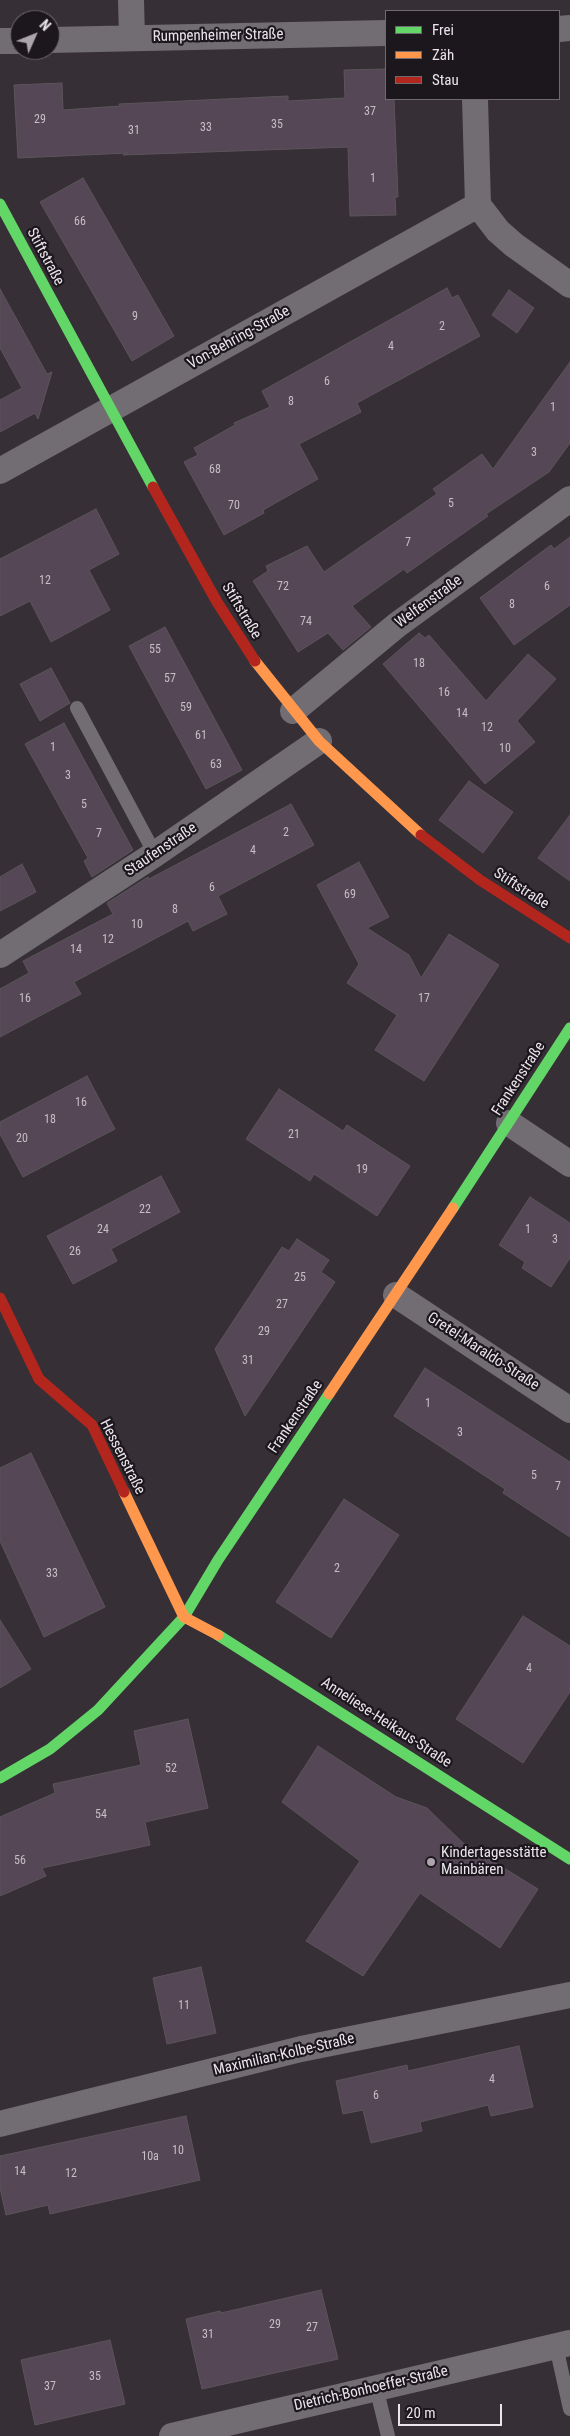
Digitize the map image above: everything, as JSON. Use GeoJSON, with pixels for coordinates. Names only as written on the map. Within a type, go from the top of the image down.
{"type":"FeatureCollection","features":[{"type":"Feature","properties":{"kind":"street"},"geometry":{"type":"LineString","coordinates":[[131,0],[132,38]]}},
{"type":"Feature","properties":{"kind":"street","name":"Rumpenheimer Straße"},"geometry":{"type":"LineString","coordinates":[[60,40],[385,33]]}},
{"type":"Feature","properties":{"kind":"street"},"geometry":{"type":"LineString","coordinates":[[475,100],[478,205],[498,231],[570,285]]}},
{"type":"Feature","properties":{"kind":"street","name":"Stiftstraße"},"geometry":{"type":"LineString","coordinates":[[0,204],[110,411],[241,642],[293,712],[319,741],[383,804],[433,846],[480,880],[570,938]]}},
{"type":"Feature","properties":{"kind":"street","name":"Von-Behring-Straße"},"geometry":{"type":"LineString","coordinates":[[0,471],[478,205]]}},
{"type":"Feature","properties":{"kind":"street","name":"Welfenstraße"},"geometry":{"type":"LineString","coordinates":[[293,712],[396,624],[570,499]]}},
{"type":"Feature","properties":{"kind":"street","name":"Staufenstraße"},"geometry":{"type":"LineString","coordinates":[[0,955],[155,854],[319,741]]}},
{"type":"Feature","properties":{"kind":"street","name":"Frankenstraße"},"geometry":{"type":"LineString","coordinates":[[0,1778],[50,1749],[98,1710],[184,1617],[224,1552],[396,1295],[570,1028]]}},
{"type":"Feature","properties":{"kind":"street"},"geometry":{"type":"LineString","coordinates":[[508,1123],[570,1164]]}},
{"type":"Feature","properties":{"kind":"street","name":"Gretel-Maraldo-Straße"},"geometry":{"type":"LineString","coordinates":[[396,1295],[570,1410]]}},
{"type":"Feature","properties":{"kind":"street","name":"Hessenstraße"},"geometry":{"type":"LineString","coordinates":[[0,1298],[39,1379],[92,1425],[184,1617]]}},
{"type":"Feature","properties":{"kind":"street","name":"Anneliese-Heikaus-Straße"},"geometry":{"type":"LineString","coordinates":[[184,1617],[230,1641],[570,1858]]}},
{"type":"Feature","properties":{"kind":"street","name":"Maximilian-Kolbe-Straße"},"geometry":{"type":"LineString","coordinates":[[0,2124],[301,2049],[570,1995]]}},
{"type":"Feature","properties":{"kind":"street","name":"Dietrich-Bonhoeffer-Straße"},"geometry":{"type":"LineString","coordinates":[[185,2435],[376,2387],[563,2345]]}},
{"type":"Feature","properties":{"kind":"lane"},"geometry":{"type":"LineString","coordinates":[[77,708],[155,854]]}},
{"type":"Feature","properties":{"kind":"lane"},"geometry":{"type":"LineString","coordinates":[[563,2345],[570,2409]]}},
{"type":"Feature","properties":{"kind":"lane"},"geometry":{"type":"LineString","coordinates":[[376,2387],[388,2436]]}},
{"type":"Feature","properties":{"kind":"building"},"geometry":{"type":"Polygon","coordinates":[[[385,69],[385,100],[394,100],[398,197],[395,197],[396,215],[350,216],[348,147],[18,158],[14,85],[62,83],[63,110],[120,106],[119,104],[288,96],[288,101],[345,98],[344,70],[385,69]]]}},
{"type":"Feature","properties":{"kind":"building"},"geometry":{"type":"Polygon","coordinates":[[[83,178],[174,336],[132,361],[40,202],[83,178]]]}},
{"type":"Feature","properties":{"kind":"building"},"geometry":{"type":"Polygon","coordinates":[[[447,288],[452,298],[458,295],[480,336],[357,403],[361,412],[299,444],[318,479],[263,510],[264,513],[224,535],[184,462],[198,455],[194,448],[235,425],[234,423],[270,407],[262,391],[447,288]]]}},
{"type":"Feature","properties":{"kind":"building"},"geometry":{"type":"Polygon","coordinates":[[[0,289],[47,374],[52,372],[38,419],[35,413],[0,432],[0,400],[22,388],[0,348],[0,289]]]}},
{"type":"Feature","properties":{"kind":"building"},"geometry":{"type":"Polygon","coordinates":[[[509,290],[534,308],[517,333],[492,315],[509,290]]]}},
{"type":"Feature","properties":{"kind":"building"},"geometry":{"type":"Polygon","coordinates":[[[570,362],[570,443],[549,472],[486,514],[488,516],[407,573],[404,569],[352,606],[371,627],[343,650],[328,633],[298,652],[253,581],[268,571],[266,566],[307,546],[324,572],[437,494],[433,489],[482,454],[493,469],[570,362]]]}},
{"type":"Feature","properties":{"kind":"building"},"geometry":{"type":"Polygon","coordinates":[[[96,509],[119,554],[89,570],[110,610],[51,642],[30,601],[0,616],[0,559],[96,509]]]}},
{"type":"Feature","properties":{"kind":"building"},"geometry":{"type":"Polygon","coordinates":[[[570,537],[570,605],[514,645],[480,598],[551,545],[554,549],[570,537]]]}},
{"type":"Feature","properties":{"kind":"building"},"geometry":{"type":"Polygon","coordinates":[[[165,627],[242,770],[206,789],[129,646],[165,627]]]}},
{"type":"Feature","properties":{"kind":"building"},"geometry":{"type":"Polygon","coordinates":[[[419,633],[425,638],[429,635],[486,701],[528,654],[556,679],[517,721],[535,742],[485,784],[383,664],[419,633]]]}},
{"type":"Feature","properties":{"kind":"building"},"geometry":{"type":"Polygon","coordinates":[[[51,668],[70,703],[40,721],[20,684],[51,668]]]}},
{"type":"Feature","properties":{"kind":"building"},"geometry":{"type":"Polygon","coordinates":[[[64,723],[133,850],[92,877],[84,861],[88,858],[25,744],[64,723]]]}},
{"type":"Feature","properties":{"kind":"building"},"geometry":{"type":"Polygon","coordinates":[[[469,781],[513,812],[483,853],[439,820],[469,781]]]}},
{"type":"Feature","properties":{"kind":"building"},"geometry":{"type":"Polygon","coordinates":[[[291,804],[314,845],[218,896],[227,914],[193,931],[188,921],[74,982],[81,994],[0,1037],[0,989],[29,973],[23,961],[113,914],[107,903],[148,877],[149,879],[291,804]]]}},
{"type":"Feature","properties":{"kind":"building"},"geometry":{"type":"Polygon","coordinates":[[[570,815],[570,881],[538,858],[570,815]]]}},
{"type":"Feature","properties":{"kind":"building"},"geometry":{"type":"Polygon","coordinates":[[[359,862],[389,917],[367,928],[409,955],[421,978],[449,934],[499,965],[424,1081],[375,1050],[397,1015],[347,983],[359,964],[317,885],[359,862]]]}},
{"type":"Feature","properties":{"kind":"building"},"geometry":{"type":"Polygon","coordinates":[[[22,864],[36,892],[0,911],[0,877],[22,864]]]}},
{"type":"Feature","properties":{"kind":"building"},"geometry":{"type":"Polygon","coordinates":[[[87,1076],[115,1129],[23,1177],[0,1134],[0,1122],[87,1076]]]}},
{"type":"Feature","properties":{"kind":"building"},"geometry":{"type":"Polygon","coordinates":[[[279,1089],[343,1131],[347,1125],[410,1166],[377,1216],[314,1174],[310,1181],[246,1139],[279,1089]]]}},
{"type":"Feature","properties":{"kind":"building"},"geometry":{"type":"Polygon","coordinates":[[[161,1176],[180,1212],[111,1249],[117,1261],[73,1284],[47,1236],[161,1176]]]}},
{"type":"Feature","properties":{"kind":"building"},"geometry":{"type":"Polygon","coordinates":[[[530,1197],[570,1223],[570,1258],[551,1287],[522,1268],[525,1262],[499,1245],[530,1197]]]}},
{"type":"Feature","properties":{"kind":"building"},"geometry":{"type":"Polygon","coordinates":[[[297,1239],[329,1260],[321,1272],[335,1282],[245,1416],[215,1349],[282,1247],[289,1251],[297,1239]]]}},
{"type":"Feature","properties":{"kind":"building"},"geometry":{"type":"Polygon","coordinates":[[[425,1368],[570,1462],[570,1537],[503,1493],[505,1489],[394,1416],[425,1368]]]}},
{"type":"Feature","properties":{"kind":"building"},"geometry":{"type":"Polygon","coordinates":[[[31,1453],[105,1607],[44,1637],[0,1541],[0,1468],[31,1453]]]}},
{"type":"Feature","properties":{"kind":"building"},"geometry":{"type":"Polygon","coordinates":[[[344,1499],[399,1535],[331,1638],[276,1602],[344,1499]]]}},
{"type":"Feature","properties":{"kind":"building"},"geometry":{"type":"Polygon","coordinates":[[[523,1616],[570,1646],[570,1692],[523,1763],[456,1719],[523,1616]]]}},
{"type":"Feature","properties":{"kind":"building"},"geometry":{"type":"Polygon","coordinates":[[[0,1620],[31,1669],[0,1688],[0,1620]]]}},
{"type":"Feature","properties":{"kind":"building"},"geometry":{"type":"Polygon","coordinates":[[[188,1719],[208,1808],[145,1822],[150,1845],[42,1868],[46,1876],[0,1896],[0,1817],[55,1793],[53,1784],[141,1765],[134,1731],[188,1719]]]}},
{"type":"Feature","properties":{"kind":"building","name":"Kindertagesstätte Mainbären"},"geometry":{"type":"Polygon","coordinates":[[[318,1746],[396,1797],[427,1808],[463,1843],[538,1889],[500,1948],[420,1893],[363,1976],[306,1941],[360,1861],[282,1802],[318,1746]]]}},
{"type":"Feature","properties":{"kind":"building"},"geometry":{"type":"Polygon","coordinates":[[[201,1967],[216,2033],[167,2044],[153,1978],[201,1967]]]}},
{"type":"Feature","properties":{"kind":"building"},"geometry":{"type":"Polygon","coordinates":[[[519,2046],[533,2107],[491,2116],[488,2105],[420,2122],[422,2131],[371,2143],[363,2110],[343,2114],[336,2081],[407,2065],[408,2071],[519,2046]]]}},
{"type":"Feature","properties":{"kind":"building"},"geometry":{"type":"Polygon","coordinates":[[[186,2116],[200,2180],[50,2214],[48,2205],[6,2215],[0,2188],[0,2156],[186,2116]]]}},
{"type":"Feature","properties":{"kind":"building"},"geometry":{"type":"Polygon","coordinates":[[[321,2290],[338,2359],[202,2389],[186,2319],[321,2290]]]}},
{"type":"Feature","properties":{"kind":"building"},"geometry":{"type":"Polygon","coordinates":[[[110,2340],[125,2404],[35,2425],[21,2360],[110,2340]]]}},
{"type":"Feature","properties":{"kind":"traffic: fast"},"geometry":{"type":"LineString","coordinates":[[0,204],[153,487]]}},
{"type":"Feature","properties":{"kind":"traffic: fast"},"geometry":{"type":"LineString","coordinates":[[453,1208],[570,1028]]}},
{"type":"Feature","properties":{"kind":"traffic: fast"},"geometry":{"type":"LineString","coordinates":[[0,1778],[50,1749],[98,1710],[184,1617],[218,1560],[329,1394]]}},
{"type":"Feature","properties":{"kind":"traffic: fast"},"geometry":{"type":"LineString","coordinates":[[218,1635],[570,1859]]}},
{"type":"Feature","properties":{"kind":"traffic: slow"},"geometry":{"type":"LineString","coordinates":[[255,661],[319,741],[421,835]]}},
{"type":"Feature","properties":{"kind":"traffic: slow"},"geometry":{"type":"LineString","coordinates":[[329,1394],[453,1208]]}},
{"type":"Feature","properties":{"kind":"traffic: slow"},"geometry":{"type":"LineString","coordinates":[[124,1492],[184,1617],[218,1635]]}},
{"type":"Feature","properties":{"kind":"traffic: jam"},"geometry":{"type":"LineString","coordinates":[[153,487],[217,602],[255,661]]}},
{"type":"Feature","properties":{"kind":"traffic: jam"},"geometry":{"type":"LineString","coordinates":[[421,835],[480,880],[570,938]]}},
{"type":"Feature","properties":{"kind":"traffic: jam"},"geometry":{"type":"LineString","coordinates":[[0,1298],[39,1379],[92,1425],[124,1492]]}},
{"type":"Feature","properties":{"kind":"place","name":"Kindertagesstätte Mainbären"},"geometry":{"type":"Point","coordinates":[431,1862]}}]}
